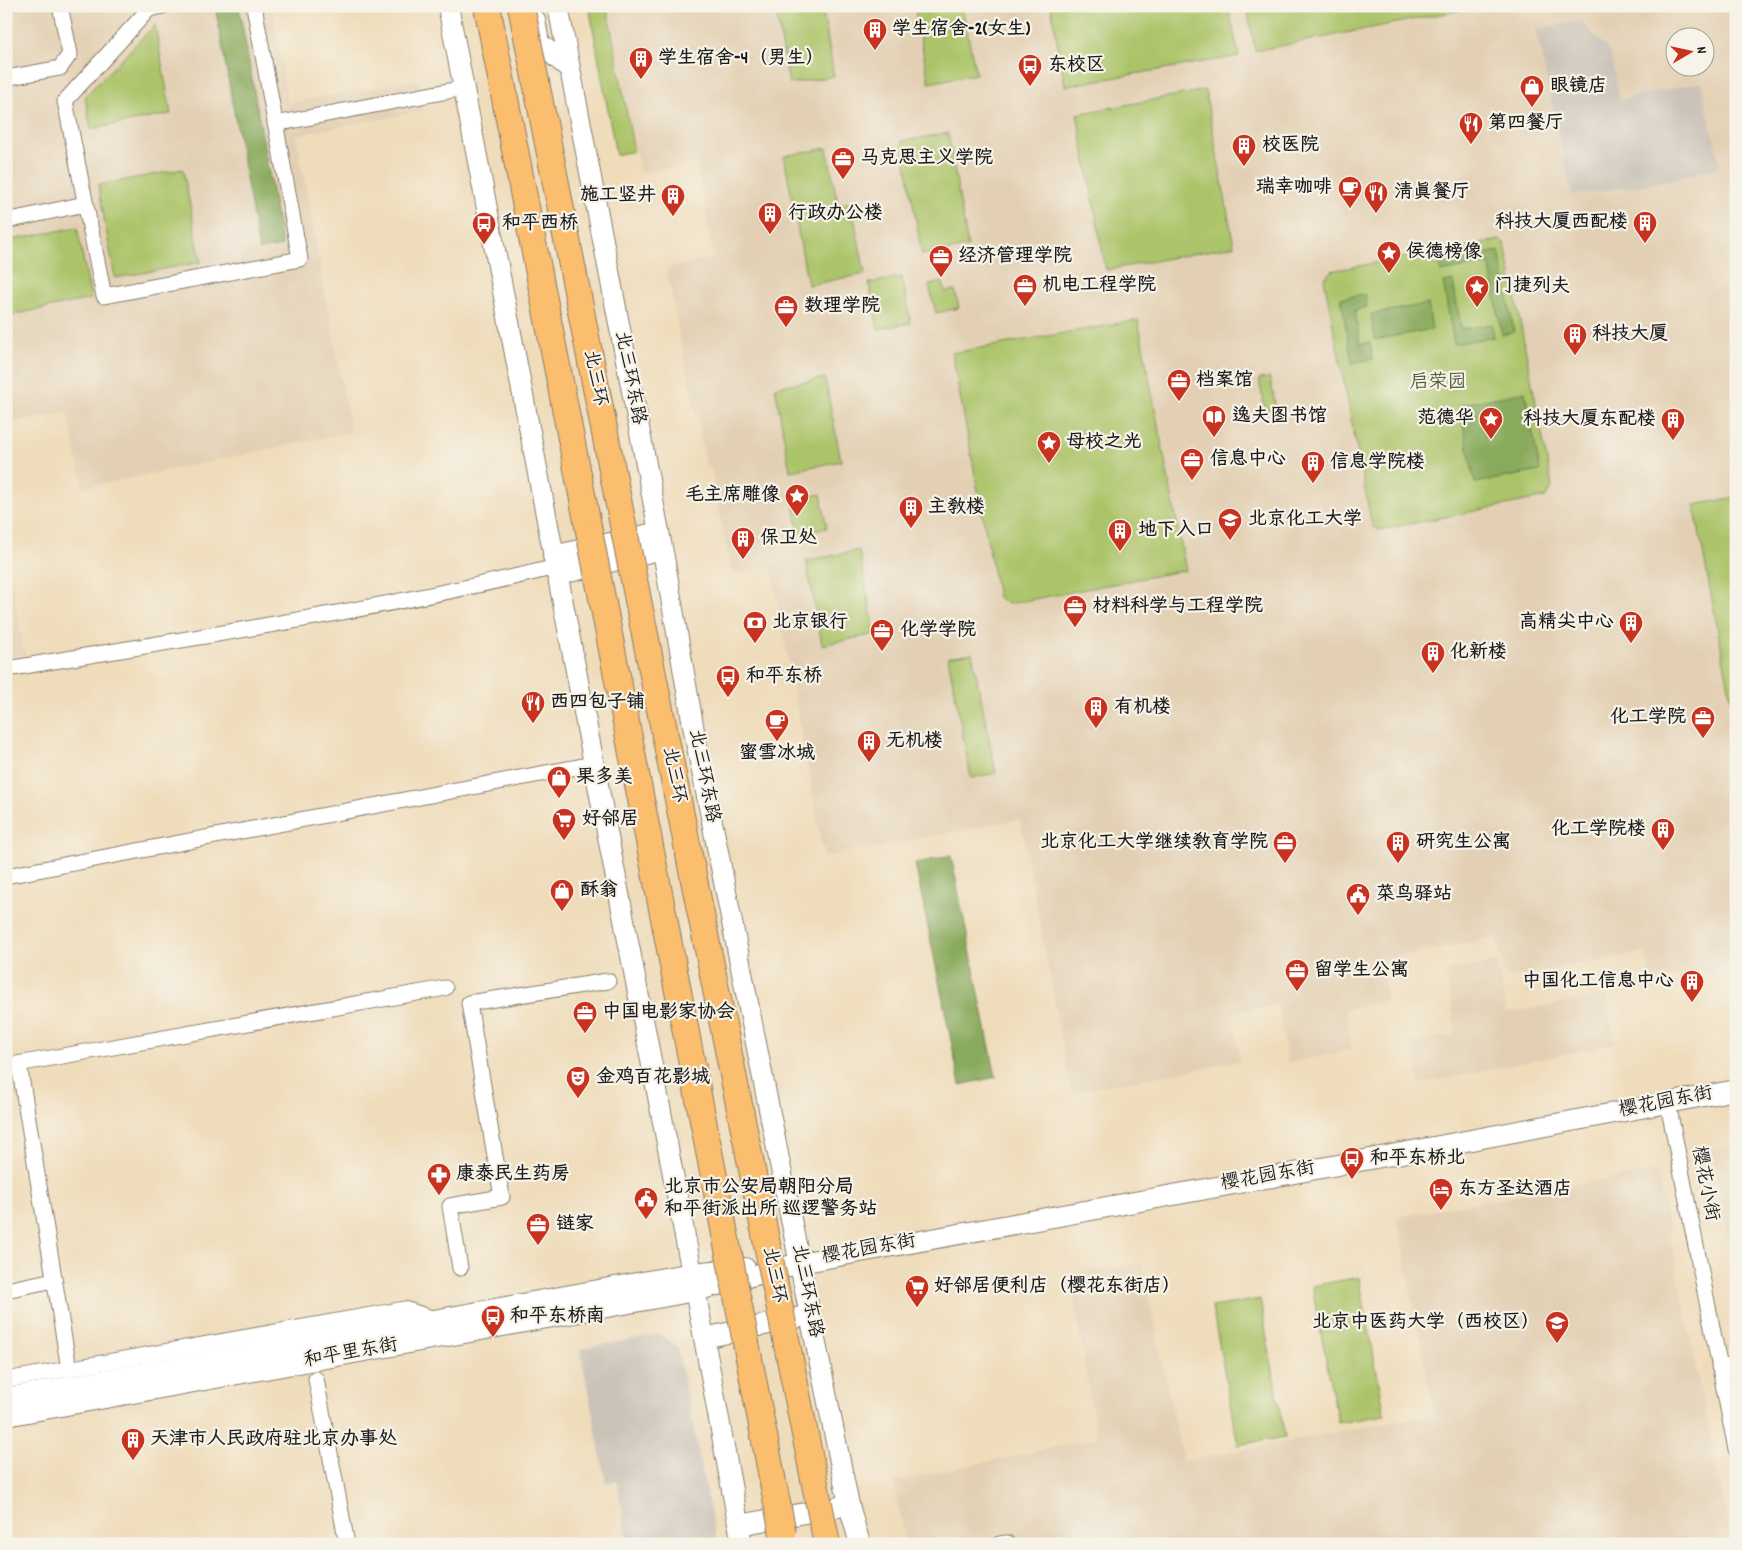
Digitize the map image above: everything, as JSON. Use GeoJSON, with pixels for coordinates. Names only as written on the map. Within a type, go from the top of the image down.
{"type":"FeatureCollection","features":[{"type":"Feature","properties":{"kind":"highway","name":"北三环"},"geometry":{"type":"LineString","coordinates":[[487,6],[784,1541]]}},
{"type":"Feature","properties":{"kind":"highway","name":"北三环"},"geometry":{"type":"LineString","coordinates":[[521,6],[827,1544]]}},
{"type":"Feature","properties":{"kind":"street"},"geometry":{"type":"LineString","coordinates":[[6,78],[60,68],[70,54],[60,6]]}},
{"type":"Feature","properties":{"kind":"street"},"geometry":{"type":"LineString","coordinates":[[163,6],[149,9],[65,101],[104,296],[300,260],[254,6]]}},
{"type":"Feature","properties":{"kind":"street"},"geometry":{"type":"LineString","coordinates":[[448,6],[694,1282],[740,1534],[849,1505]]}},
{"type":"Feature","properties":{"kind":"street"},"geometry":{"type":"LineString","coordinates":[[532,6],[539,43],[570,69]]}},
{"type":"Feature","properties":{"kind":"street","name":"北三环东路"},"geometry":{"type":"LineString","coordinates":[[558,6],[693,722],[810,1315],[849,1505],[860,1544]]}},
{"type":"Feature","properties":{"kind":"street"},"geometry":{"type":"LineString","coordinates":[[275,124],[464,88]]}},
{"type":"Feature","properties":{"kind":"street"},"geometry":{"type":"LineString","coordinates":[[6,221],[85,204]]}},
{"type":"Feature","properties":{"kind":"street"},"geometry":{"type":"LineString","coordinates":[[6,669],[345,611],[506,579],[660,540]]}},
{"type":"Feature","properties":{"kind":"street"},"geometry":{"type":"LineString","coordinates":[[6,876],[593,764]]}},
{"type":"Feature","properties":{"kind":"street"},"geometry":{"type":"LineString","coordinates":[[460,1268],[450,1206],[502,1196],[469,1003],[608,981]]}},
{"type":"Feature","properties":{"kind":"street"},"geometry":{"type":"LineString","coordinates":[[69,1369],[54,1280],[12,1065],[445,988]]}},
{"type":"Feature","properties":{"kind":"street","name":"樱花园东街"},"geometry":{"type":"LineString","coordinates":[[694,1282],[1736,1090]]}},
{"type":"Feature","properties":{"kind":"street","name":"樱花小街"},"geometry":{"type":"LineString","coordinates":[[1668,1104],[1736,1449]]}},
{"type":"Feature","properties":{"kind":"street"},"geometry":{"type":"LineString","coordinates":[[6,1290],[54,1280]]}},
{"type":"Feature","properties":{"kind":"street","name":"和平里东街"},"geometry":{"type":"LineString","coordinates":[[6,1398],[437,1320],[694,1282]]}},
{"type":"Feature","properties":{"kind":"street","name":"和平里东街"},"geometry":{"type":"LineString","coordinates":[[6,1416],[694,1282]]}},
{"type":"Feature","properties":{"kind":"street"},"geometry":{"type":"LineString","coordinates":[[6,1380],[405,1309],[437,1320]]}},
{"type":"Feature","properties":{"kind":"street"},"geometry":{"type":"LineString","coordinates":[[704,1338],[810,1315]]}},
{"type":"Feature","properties":{"kind":"street"},"geometry":{"type":"LineString","coordinates":[[1719,1367],[1736,1364]]}},
{"type":"Feature","properties":{"kind":"street"},"geometry":{"type":"LineString","coordinates":[[316,1379],[347,1544]]}},
{"type":"Feature","properties":{"kind":"shaded area"},"geometry":{"type":"Polygon","coordinates":[[[6,6],[272,6],[288,103],[419,80],[423,111],[296,135],[351,432],[83,488],[68,413],[6,423],[6,6]]]}},
{"type":"Feature","properties":{"kind":"shaded area","name":"北京化工大学"},"geometry":{"type":"Polygon","coordinates":[[[609,6],[1736,6],[1736,966],[1650,982],[1645,952],[1505,978],[1497,937],[1380,961],[1387,1002],[1345,1009],[1352,1050],[1288,1063],[1278,1005],[1233,1013],[1240,1061],[1071,1092],[1020,819],[824,857],[771,566],[731,573],[711,467],[706,465],[666,268],[714,258],[696,163],[640,173],[609,6]]]}},
{"type":"Feature","properties":{"kind":"shaded area"},"geometry":{"type":"Polygon","coordinates":[[[1580,21],[1610,52],[1620,100],[1701,82],[1720,166],[1690,175],[1638,186],[1572,195],[1536,29],[1580,21]]]}},
{"type":"Feature","properties":{"kind":"shaded area"},"geometry":{"type":"Polygon","coordinates":[[[6,553],[25,655],[6,658],[6,553]]]}},
{"type":"Feature","properties":{"kind":"shaded area"},"geometry":{"type":"Polygon","coordinates":[[[1497,962],[1507,1013],[1606,995],[1615,1044],[1419,1084],[1413,1043],[1456,1034],[1446,971],[1497,962]]]}},
{"type":"Feature","properties":{"kind":"shaded area"},"geometry":{"type":"Polygon","coordinates":[[[1736,1146],[1736,1279],[1712,1151],[1736,1146]]]}},
{"type":"Feature","properties":{"kind":"shaded area","name":"北京中医药大学（西校区）"},"geometry":{"type":"Polygon","coordinates":[[[1657,1170],[1732,1544],[906,1544],[894,1482],[1097,1438],[1070,1275],[1142,1262],[1183,1461],[1434,1414],[1397,1217],[1657,1170]]]}},
{"type":"Feature","properties":{"kind":"shaded area"},"geometry":{"type":"Polygon","coordinates":[[[660,1334],[677,1347],[717,1544],[628,1544],[617,1482],[606,1483],[580,1349],[660,1334]]]}},
{"type":"Feature","properties":{"kind":"green space"},"geometry":{"type":"Polygon","coordinates":[[[589,6],[607,6],[634,151],[616,155],[589,6]]]}},
{"type":"Feature","properties":{"kind":"green space"},"geometry":{"type":"Polygon","coordinates":[[[775,6],[822,6],[834,76],[789,84],[775,6]]]}},
{"type":"Feature","properties":{"kind":"green space"},"geometry":{"type":"Polygon","coordinates":[[[914,6],[962,6],[976,74],[929,83],[914,6]]]}},
{"type":"Feature","properties":{"kind":"green space"},"geometry":{"type":"Polygon","coordinates":[[[1051,6],[1228,6],[1239,56],[1065,86],[1051,6]]]}},
{"type":"Feature","properties":{"kind":"green space"},"geometry":{"type":"Polygon","coordinates":[[[1247,6],[1482,6],[1255,51],[1247,6]]]}},
{"type":"Feature","properties":{"kind":"green space"},"geometry":{"type":"Polygon","coordinates":[[[239,7],[282,246],[259,250],[216,11],[239,7]]]}},
{"type":"Feature","properties":{"kind":"green space"},"geometry":{"type":"Polygon","coordinates":[[[155,25],[171,114],[91,129],[85,96],[155,25]]]}},
{"type":"Feature","properties":{"kind":"green space"},"geometry":{"type":"Polygon","coordinates":[[[1205,90],[1234,246],[1106,270],[1077,114],[1205,90]]]}},
{"type":"Feature","properties":{"kind":"green space"},"geometry":{"type":"Polygon","coordinates":[[[948,133],[968,247],[922,255],[902,141],[948,133]]]}},
{"type":"Feature","properties":{"kind":"green space"},"geometry":{"type":"Polygon","coordinates":[[[827,148],[838,205],[851,202],[865,274],[808,285],[784,156],[827,148]]]}},
{"type":"Feature","properties":{"kind":"green space"},"geometry":{"type":"Polygon","coordinates":[[[183,169],[201,262],[115,278],[98,185],[183,169]]]}},
{"type":"Feature","properties":{"kind":"green space"},"geometry":{"type":"Polygon","coordinates":[[[77,227],[91,299],[6,316],[6,241],[77,227]]]}},
{"type":"Feature","properties":{"kind":"green space","name":"启荣园"},"geometry":{"type":"Polygon","coordinates":[[[1500,240],[1505,244],[1552,486],[1546,497],[1379,530],[1372,526],[1324,279],[1331,271],[1500,240]]]}},
{"type":"Feature","properties":{"kind":"green space"},"geometry":{"type":"Polygon","coordinates":[[[1499,251],[1514,332],[1502,335],[1489,263],[1441,272],[1439,262],[1499,251]]]}},
{"type":"Feature","properties":{"kind":"green space"},"geometry":{"type":"Polygon","coordinates":[[[902,277],[911,323],[878,329],[869,283],[902,277]]]}},
{"type":"Feature","properties":{"kind":"green space"},"geometry":{"type":"Polygon","coordinates":[[[1453,281],[1461,329],[1492,324],[1494,337],[1454,344],[1443,282],[1453,281]]]}},
{"type":"Feature","properties":{"kind":"green space"},"geometry":{"type":"Polygon","coordinates":[[[943,282],[945,292],[955,290],[959,308],[936,313],[929,285],[943,282]]]}},
{"type":"Feature","properties":{"kind":"green space"},"geometry":{"type":"Polygon","coordinates":[[[1365,294],[1367,307],[1355,310],[1360,344],[1370,342],[1373,359],[1352,363],[1341,298],[1365,294]]]}},
{"type":"Feature","properties":{"kind":"green space"},"geometry":{"type":"Polygon","coordinates":[[[1428,304],[1432,329],[1375,340],[1371,314],[1428,304]]]}},
{"type":"Feature","properties":{"kind":"green space"},"geometry":{"type":"Polygon","coordinates":[[[1138,320],[1186,570],[1008,604],[998,597],[952,353],[1138,320]]]}},
{"type":"Feature","properties":{"kind":"green space"},"geometry":{"type":"Polygon","coordinates":[[[825,378],[841,461],[790,471],[775,387],[825,378]]]}},
{"type":"Feature","properties":{"kind":"green space"},"geometry":{"type":"Polygon","coordinates":[[[1270,378],[1276,409],[1265,411],[1259,379],[1270,378]]]}},
{"type":"Feature","properties":{"kind":"green space"},"geometry":{"type":"Polygon","coordinates":[[[1525,392],[1540,471],[1475,483],[1459,405],[1525,392]]]}},
{"type":"Feature","properties":{"kind":"green space"},"geometry":{"type":"Polygon","coordinates":[[[821,494],[827,528],[799,534],[793,499],[821,494]]]}},
{"type":"Feature","properties":{"kind":"green space"},"geometry":{"type":"Polygon","coordinates":[[[1736,497],[1736,704],[1732,704],[1694,505],[1736,497]]]}},
{"type":"Feature","properties":{"kind":"green space"},"geometry":{"type":"Polygon","coordinates":[[[859,550],[875,634],[822,645],[806,561],[859,550]]]}},
{"type":"Feature","properties":{"kind":"green space"},"geometry":{"type":"Polygon","coordinates":[[[972,653],[996,773],[971,778],[948,657],[972,653]]]}},
{"type":"Feature","properties":{"kind":"green space"},"geometry":{"type":"Polygon","coordinates":[[[951,856],[996,1077],[960,1085],[915,863],[951,856]]]}},
{"type":"Feature","properties":{"kind":"green space"},"geometry":{"type":"Polygon","coordinates":[[[1359,1277],[1385,1415],[1338,1423],[1312,1286],[1359,1277]]]}},
{"type":"Feature","properties":{"kind":"green space"},"geometry":{"type":"Polygon","coordinates":[[[1260,1299],[1285,1437],[1238,1445],[1212,1307],[1260,1299]]]}},
{"type":"Feature","properties":{"kind":"place","name":"学生宿舍-2(女生)"},"geometry":{"type":"Point","coordinates":[875,51]}},
{"type":"Feature","properties":{"kind":"place","name":"学生宿舍-4（男生）"},"geometry":{"type":"Point","coordinates":[641,80]}},
{"type":"Feature","properties":{"kind":"place","name":"东校区"},"geometry":{"type":"Point","coordinates":[1030,87]}},
{"type":"Feature","properties":{"kind":"place","name":"眼镜店"},"geometry":{"type":"Point","coordinates":[1532,108]}},
{"type":"Feature","properties":{"kind":"place","name":"第四餐厅"},"geometry":{"type":"Point","coordinates":[1471,145]}},
{"type":"Feature","properties":{"kind":"place","name":"校医院"},"geometry":{"type":"Point","coordinates":[1244,167]}},
{"type":"Feature","properties":{"kind":"place","name":"马克思主义学院"},"geometry":{"type":"Point","coordinates":[843,180]}},
{"type":"Feature","properties":{"kind":"place","name":"瑞幸咖啡"},"geometry":{"type":"Point","coordinates":[1350,209]}},
{"type":"Feature","properties":{"kind":"place","name":"清真餐厅"},"geometry":{"type":"Point","coordinates":[1376,214]}},
{"type":"Feature","properties":{"kind":"place","name":"施工竖井"},"geometry":{"type":"Point","coordinates":[673,217]}},
{"type":"Feature","properties":{"kind":"place","name":"行政办公楼"},"geometry":{"type":"Point","coordinates":[770,235]}},
{"type":"Feature","properties":{"kind":"place","name":"科技大厦西配楼"},"geometry":{"type":"Point","coordinates":[1645,244]}},
{"type":"Feature","properties":{"kind":"place","name":"和平西桥"},"geometry":{"type":"Point","coordinates":[484,245]}},
{"type":"Feature","properties":{"kind":"place","name":"侯德榜像"},"geometry":{"type":"Point","coordinates":[1389,274]}},
{"type":"Feature","properties":{"kind":"place","name":"经济管理学院"},"geometry":{"type":"Point","coordinates":[941,278]}},
{"type":"Feature","properties":{"kind":"place","name":"机电工程学院"},"geometry":{"type":"Point","coordinates":[1025,307]}},
{"type":"Feature","properties":{"kind":"place","name":"门捷列夫"},"geometry":{"type":"Point","coordinates":[1477,308]}},
{"type":"Feature","properties":{"kind":"place","name":"数理学院"},"geometry":{"type":"Point","coordinates":[786,328]}},
{"type":"Feature","properties":{"kind":"place","name":"科技大厦"},"geometry":{"type":"Point","coordinates":[1575,356]}},
{"type":"Feature","properties":{"kind":"place","name":"档案馆"},"geometry":{"type":"Point","coordinates":[1179,402]}},
{"type":"Feature","properties":{"kind":"place","name":"逸夫图书馆"},"geometry":{"type":"Point","coordinates":[1214,438]}},
{"type":"Feature","properties":{"kind":"place","name":"范德华"},"geometry":{"type":"Point","coordinates":[1491,440]}},
{"type":"Feature","properties":{"kind":"place","name":"科技大厦东配楼"},"geometry":{"type":"Point","coordinates":[1673,441]}},
{"type":"Feature","properties":{"kind":"place","name":"母校之光"},"geometry":{"type":"Point","coordinates":[1049,464]}},
{"type":"Feature","properties":{"kind":"place","name":"信息中心"},"geometry":{"type":"Point","coordinates":[1192,481]}},
{"type":"Feature","properties":{"kind":"place","name":"信息学院楼"},"geometry":{"type":"Point","coordinates":[1313,484]}},
{"type":"Feature","properties":{"kind":"place","name":"毛主席雕像"},"geometry":{"type":"Point","coordinates":[797,517]}},
{"type":"Feature","properties":{"kind":"place","name":"主教楼"},"geometry":{"type":"Point","coordinates":[911,529]}},
{"type":"Feature","properties":{"kind":"place","name":"北京化工大学"},"geometry":{"type":"Point","coordinates":[1230,541]}},
{"type":"Feature","properties":{"kind":"place","name":"地下入口"},"geometry":{"type":"Point","coordinates":[1120,552]}},
{"type":"Feature","properties":{"kind":"place","name":"保卫处"},"geometry":{"type":"Point","coordinates":[743,560]}},
{"type":"Feature","properties":{"kind":"place","name":"材料科学与工程学院"},"geometry":{"type":"Point","coordinates":[1075,628]}},
{"type":"Feature","properties":{"kind":"place","name":"北京银行"},"geometry":{"type":"Point","coordinates":[755,644]}},
{"type":"Feature","properties":{"kind":"place","name":"高精尖中心"},"geometry":{"type":"Point","coordinates":[1631,644]}},
{"type":"Feature","properties":{"kind":"place","name":"化学学院"},"geometry":{"type":"Point","coordinates":[882,652]}},
{"type":"Feature","properties":{"kind":"place","name":"化新楼"},"geometry":{"type":"Point","coordinates":[1433,674]}},
{"type":"Feature","properties":{"kind":"place","name":"和平东桥"},"geometry":{"type":"Point","coordinates":[728,698]}},
{"type":"Feature","properties":{"kind":"place","name":"西四包子铺"},"geometry":{"type":"Point","coordinates":[533,724]}},
{"type":"Feature","properties":{"kind":"place","name":"有机楼"},"geometry":{"type":"Point","coordinates":[1096,729]}},
{"type":"Feature","properties":{"kind":"place","name":"化工学院"},"geometry":{"type":"Point","coordinates":[1703,739]}},
{"type":"Feature","properties":{"kind":"place","name":"蜜雪冰城"},"geometry":{"type":"Point","coordinates":[777,742]}},
{"type":"Feature","properties":{"kind":"place","name":"无机楼"},"geometry":{"type":"Point","coordinates":[869,763]}},
{"type":"Feature","properties":{"kind":"place","name":"果多美"},"geometry":{"type":"Point","coordinates":[559,799]}},
{"type":"Feature","properties":{"kind":"place","name":"好邻居"},"geometry":{"type":"Point","coordinates":[564,841]}},
{"type":"Feature","properties":{"kind":"place","name":"化工学院楼"},"geometry":{"type":"Point","coordinates":[1663,851]}},
{"type":"Feature","properties":{"kind":"place","name":"北京化工大学继续教育学院"},"geometry":{"type":"Point","coordinates":[1285,864]}},
{"type":"Feature","properties":{"kind":"place","name":"研究生公寓"},"geometry":{"type":"Point","coordinates":[1398,864]}},
{"type":"Feature","properties":{"kind":"place","name":"酥翁"},"geometry":{"type":"Point","coordinates":[562,912]}},
{"type":"Feature","properties":{"kind":"place","name":"菜鸟驿站"},"geometry":{"type":"Point","coordinates":[1358,916]}},
{"type":"Feature","properties":{"kind":"place","name":"留学生公寓"},"geometry":{"type":"Point","coordinates":[1297,992]}},
{"type":"Feature","properties":{"kind":"place","name":"中国化工信息中心"},"geometry":{"type":"Point","coordinates":[1692,1003]}},
{"type":"Feature","properties":{"kind":"place","name":"中国电影家协会"},"geometry":{"type":"Point","coordinates":[585,1034]}},
{"type":"Feature","properties":{"kind":"place","name":"金鸡百花影城"},"geometry":{"type":"Point","coordinates":[578,1099]}},
{"type":"Feature","properties":{"kind":"place","name":"和平东桥北"},"geometry":{"type":"Point","coordinates":[1352,1180]}},
{"type":"Feature","properties":{"kind":"place","name":"康泰民生药房"},"geometry":{"type":"Point","coordinates":[439,1196]}},
{"type":"Feature","properties":{"kind":"place","name":"东方圣达酒店"},"geometry":{"type":"Point","coordinates":[1441,1211]}},
{"type":"Feature","properties":{"kind":"place","name":"北京市公安局朝阳分局 和平街派出所 巡逻警务站"},"geometry":{"type":"Point","coordinates":[646,1220]}},
{"type":"Feature","properties":{"kind":"place","name":"链家"},"geometry":{"type":"Point","coordinates":[538,1246]}},
{"type":"Feature","properties":{"kind":"place","name":"好邻居便利店（樱花东街店）"},"geometry":{"type":"Point","coordinates":[917,1308]}},
{"type":"Feature","properties":{"kind":"place","name":"和平东桥南"},"geometry":{"type":"Point","coordinates":[493,1338]}},
{"type":"Feature","properties":{"kind":"place","name":"北京中医药大学（西校区）"},"geometry":{"type":"Point","coordinates":[1557,1344]}},
{"type":"Feature","properties":{"kind":"place","name":"天津市人民政府驻北京办事处"},"geometry":{"type":"Point","coordinates":[133,1461]}}]}
